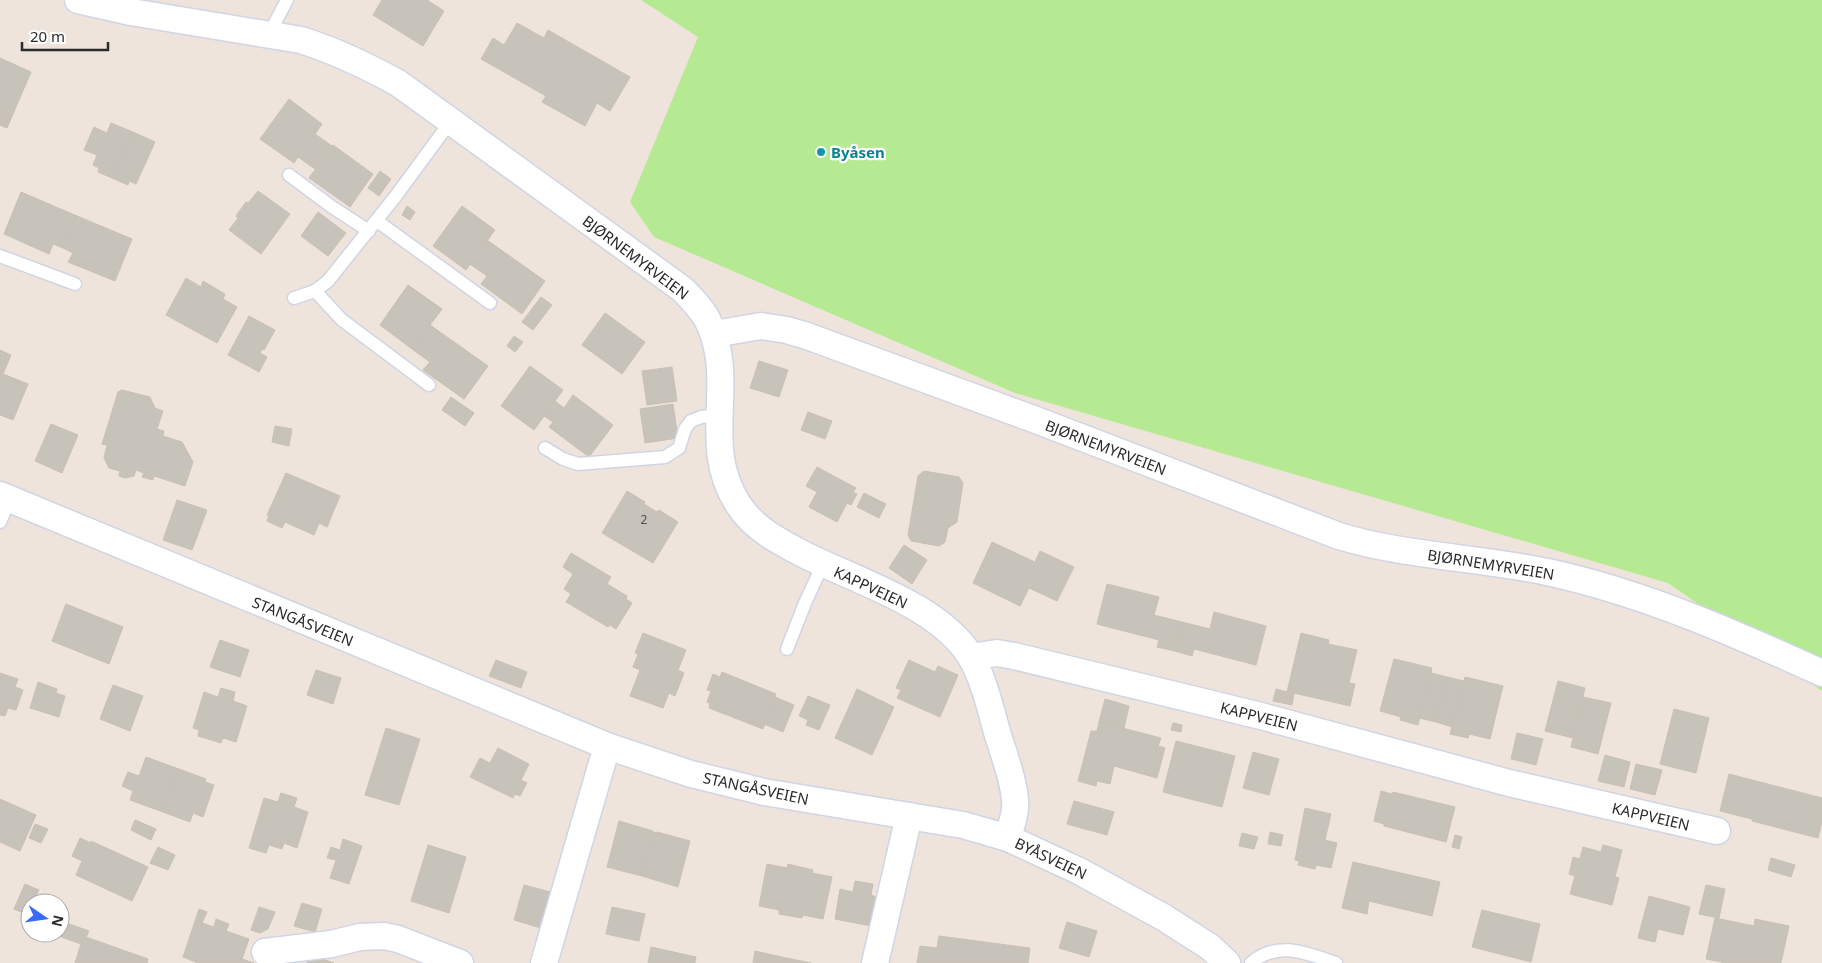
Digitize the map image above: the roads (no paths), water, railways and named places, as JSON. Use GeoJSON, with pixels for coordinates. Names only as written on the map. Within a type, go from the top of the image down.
{"type":"FeatureCollection","features":[{"type":"Feature","properties":{"kind":"street","name":"BJØRNEMYRVEIEN"},"geometry":{"type":"LineString","coordinates":[[78,0],[131,12],[301,40],[326,48],[360,63],[398,83],[682,289],[708,320],[714,334],[761,326],[787,330],[807,336],[1036,420],[1339,536],[1397,550],[1551,572],[1612,588],[1684,612],[1822,673]]}},
{"type":"Feature","properties":{"kind":"street","name":"KAPPVEIEN"},"geometry":{"type":"LineString","coordinates":[[714,334],[721,368],[718,435],[724,475],[738,504],[756,526],[780,542],[909,604],[945,627],[958,640],[971,658],[996,653],[1014,656],[1262,716],[1509,783],[1717,832]]}},
{"type":"Feature","properties":{"kind":"street","name":"STANGÅSVEIEN"},"geometry":{"type":"LineString","coordinates":[[3,505],[607,746],[691,774],[764,792],[963,825],[1008,838]]}},
{"type":"Feature","properties":{"kind":"street","name":"BYÅSVEIEN"},"geometry":{"type":"LineString","coordinates":[[971,658],[986,692],[1014,797],[1014,817],[1008,838],[1079,871],[1163,917],[1210,947],[1227,963]]}},
{"type":"Feature","properties":{"kind":"street"},"geometry":{"type":"LineString","coordinates":[[544,963],[607,746]]}},
{"type":"Feature","properties":{"kind":"street"},"geometry":{"type":"LineString","coordinates":[[875,963],[909,816]]}},
{"type":"Feature","properties":{"kind":"street"},"geometry":{"type":"LineString","coordinates":[[265,952],[331,944],[360,937],[384,936],[398,939],[460,963]]}},
{"type":"Feature","properties":{"kind":"lane"},"geometry":{"type":"LineString","coordinates":[[269,34],[288,0]]}},
{"type":"Feature","properties":{"kind":"lane"},"geometry":{"type":"LineString","coordinates":[[294,298],[315,291],[328,281],[377,221],[451,121]]}},
{"type":"Feature","properties":{"kind":"lane"},"geometry":{"type":"LineString","coordinates":[[289,175],[332,207],[369,231]]}},
{"type":"Feature","properties":{"kind":"lane"},"geometry":{"type":"LineString","coordinates":[[377,221],[490,303]]}},
{"type":"Feature","properties":{"kind":"lane"},"geometry":{"type":"LineString","coordinates":[[0,256],[75,284]]}},
{"type":"Feature","properties":{"kind":"lane"},"geometry":{"type":"LineString","coordinates":[[315,291],[342,320],[429,385]]}},
{"type":"Feature","properties":{"kind":"lane"},"geometry":{"type":"LineString","coordinates":[[546,448],[563,459],[578,464],[665,457],[679,448],[685,429],[691,421],[701,417],[719,415]]}},
{"type":"Feature","properties":{"kind":"lane","name":"KAPPVEIEN"},"geometry":{"type":"LineString","coordinates":[[787,649],[823,564]]}},
{"type":"Feature","properties":{"kind":"lane"},"geometry":{"type":"LineString","coordinates":[[1251,963],[1267,952],[1285,950],[1300,952],[1336,963]]}},
{"type":"Feature","properties":{"kind":"place","name":"Byåsen"},"geometry":{"type":"Point","coordinates":[821,152]}}]}
